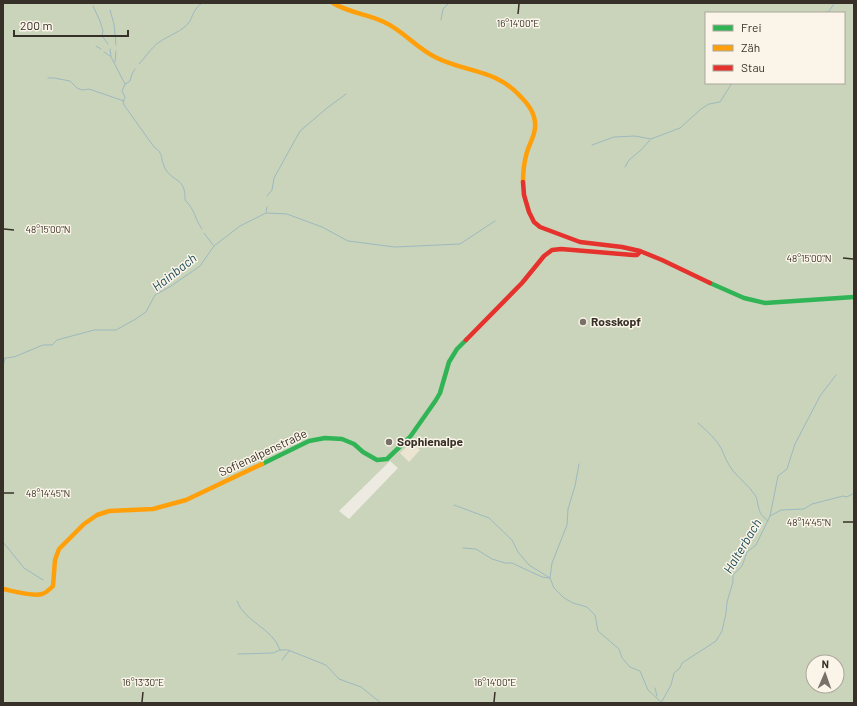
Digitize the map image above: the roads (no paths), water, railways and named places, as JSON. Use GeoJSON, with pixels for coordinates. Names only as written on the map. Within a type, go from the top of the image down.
{"type":"FeatureCollection","features":[{"type":"Feature","properties":{"kind":"street"},"geometry":{"type":"LineString","coordinates":[[333,3],[346,10],[383,21],[395,28],[419,48],[437,58],[491,75],[506,82],[528,104],[535,118],[535,129],[526,157],[523,178],[526,199],[533,222],[539,227],[581,242],[619,247],[640,252],[659,259],[729,292],[753,301],[770,303],[854,297]]}},
{"type":"Feature","properties":{"kind":"street","name":"Sofienalpenstraße"},"geometry":{"type":"LineString","coordinates":[[3,589],[31,594],[42,594],[49,590],[53,586],[55,560],[59,549],[84,524],[97,515],[109,511],[153,508],[186,500],[274,459],[304,442],[320,438],[337,438],[354,444],[363,452],[377,460],[388,459],[410,437],[436,400],[440,393],[450,362],[457,348],[522,283],[544,256],[552,250],[561,249],[633,255],[637,255],[640,252]]}},
{"type":"Feature","properties":{"kind":"waterway"},"geometry":{"type":"LineString","coordinates":[[139,64],[155,45],[184,28],[190,21],[196,9],[202,3]]}},
{"type":"Feature","properties":{"kind":"waterway"},"geometry":{"type":"LineString","coordinates":[[441,20],[443,9],[449,3]]}},
{"type":"Feature","properties":{"kind":"waterway"},"geometry":{"type":"LineString","coordinates":[[828,12],[835,3]]}},
{"type":"Feature","properties":{"kind":"waterway"},"geometry":{"type":"LineString","coordinates":[[93,6],[100,21],[103,31],[102,36],[108,44]]}},
{"type":"Feature","properties":{"kind":"waterway"},"geometry":{"type":"LineString","coordinates":[[110,10],[114,24],[116,45]]}},
{"type":"Feature","properties":{"kind":"waterway"},"geometry":{"type":"LineString","coordinates":[[96,46],[101,49]]}},
{"type":"Feature","properties":{"kind":"waterway"},"geometry":{"type":"LineString","coordinates":[[110,49],[111,57],[125,84]]}},
{"type":"Feature","properties":{"kind":"waterway"},"geometry":{"type":"LineString","coordinates":[[115,62],[116,51]]}},
{"type":"Feature","properties":{"kind":"waterway"},"geometry":{"type":"LineString","coordinates":[[104,52],[110,56]]}},
{"type":"Feature","properties":{"kind":"waterway"},"geometry":{"type":"LineString","coordinates":[[135,69],[130,81],[125,84],[122,91],[125,97],[123,102],[124,105],[159,152],[167,171],[181,183],[185,192],[185,200],[202,229]]}},
{"type":"Feature","properties":{"kind":"waterway"},"geometry":{"type":"LineString","coordinates":[[48,78],[70,81],[77,88],[82,90],[89,89],[124,101]]}},
{"type":"Feature","properties":{"kind":"waterway"},"geometry":{"type":"LineString","coordinates":[[592,145],[614,137],[635,136],[651,139],[680,128],[701,109],[709,104],[720,102],[731,84]]}},
{"type":"Feature","properties":{"kind":"waterway"},"geometry":{"type":"LineString","coordinates":[[267,196],[272,190],[274,178],[300,131],[346,94]]}},
{"type":"Feature","properties":{"kind":"waterway"},"geometry":{"type":"LineString","coordinates":[[625,167],[629,160],[650,140]]}},
{"type":"Feature","properties":{"kind":"waterway","name":"Hainbach"},"geometry":{"type":"LineString","coordinates":[[266,212],[267,207]]}},
{"type":"Feature","properties":{"kind":"waterway","name":"Hainbach"},"geometry":{"type":"LineString","coordinates":[[3,367],[5,358],[14,357],[43,345],[52,345],[57,340],[94,330],[116,330],[134,320],[146,312],[155,295],[200,266],[214,246],[240,226],[266,213],[287,214],[322,227],[348,241],[395,247],[460,244],[495,221]]}},
{"type":"Feature","properties":{"kind":"waterway"},"geometry":{"type":"LineString","coordinates":[[204,233],[213,245]]}},
{"type":"Feature","properties":{"kind":"waterway","name":"Halterbach"},"geometry":{"type":"LineString","coordinates":[[661,703],[671,685],[674,673],[680,668],[682,663],[716,641],[722,631],[727,602],[733,582],[733,575],[742,566],[747,552],[756,545],[770,516],[778,476],[787,469],[795,444],[820,396],[836,375]]}},
{"type":"Feature","properties":{"kind":"waterway"},"geometry":{"type":"LineString","coordinates":[[698,423],[716,441],[732,469],[755,495],[760,513],[768,521]]}},
{"type":"Feature","properties":{"kind":"waterway"},"geometry":{"type":"LineString","coordinates":[[550,578],[552,563],[567,525],[568,509],[575,486],[579,464]]}},
{"type":"Feature","properties":{"kind":"waterway"},"geometry":{"type":"LineString","coordinates":[[770,516],[781,510],[804,509],[812,504],[843,496],[847,497],[854,493]]}},
{"type":"Feature","properties":{"kind":"waterway"},"geometry":{"type":"LineString","coordinates":[[454,505],[489,518],[512,540],[518,552],[529,565],[550,578],[554,588],[564,598],[573,603],[587,607],[595,615],[598,631],[619,649],[622,658],[630,667],[640,671],[648,690],[661,702]]}},
{"type":"Feature","properties":{"kind":"waterway"},"geometry":{"type":"LineString","coordinates":[[3,542],[24,568],[43,580]]}},
{"type":"Feature","properties":{"kind":"waterway"},"geometry":{"type":"LineString","coordinates":[[463,548],[476,549],[492,559],[505,563],[512,563],[542,577],[549,578]]}},
{"type":"Feature","properties":{"kind":"waterway"},"geometry":{"type":"LineString","coordinates":[[237,601],[246,614],[271,636],[280,650],[288,650],[326,665],[339,679],[361,687],[381,703]]}},
{"type":"Feature","properties":{"kind":"waterway"},"geometry":{"type":"LineString","coordinates":[[238,654],[273,653],[280,650]]}},
{"type":"Feature","properties":{"kind":"waterway"},"geometry":{"type":"LineString","coordinates":[[282,660],[289,651]]}},
{"type":"Feature","properties":{"kind":"waterway"},"geometry":{"type":"LineString","coordinates":[[655,688],[657,696]]}},
{"type":"Feature","properties":{"kind":"place","name":"Rosskopf"},"geometry":{"type":"Point","coordinates":[583,322]}},
{"type":"Feature","properties":{"kind":"place","name":"Sophienalpe"},"geometry":{"type":"Point","coordinates":[389,442]}}]}
